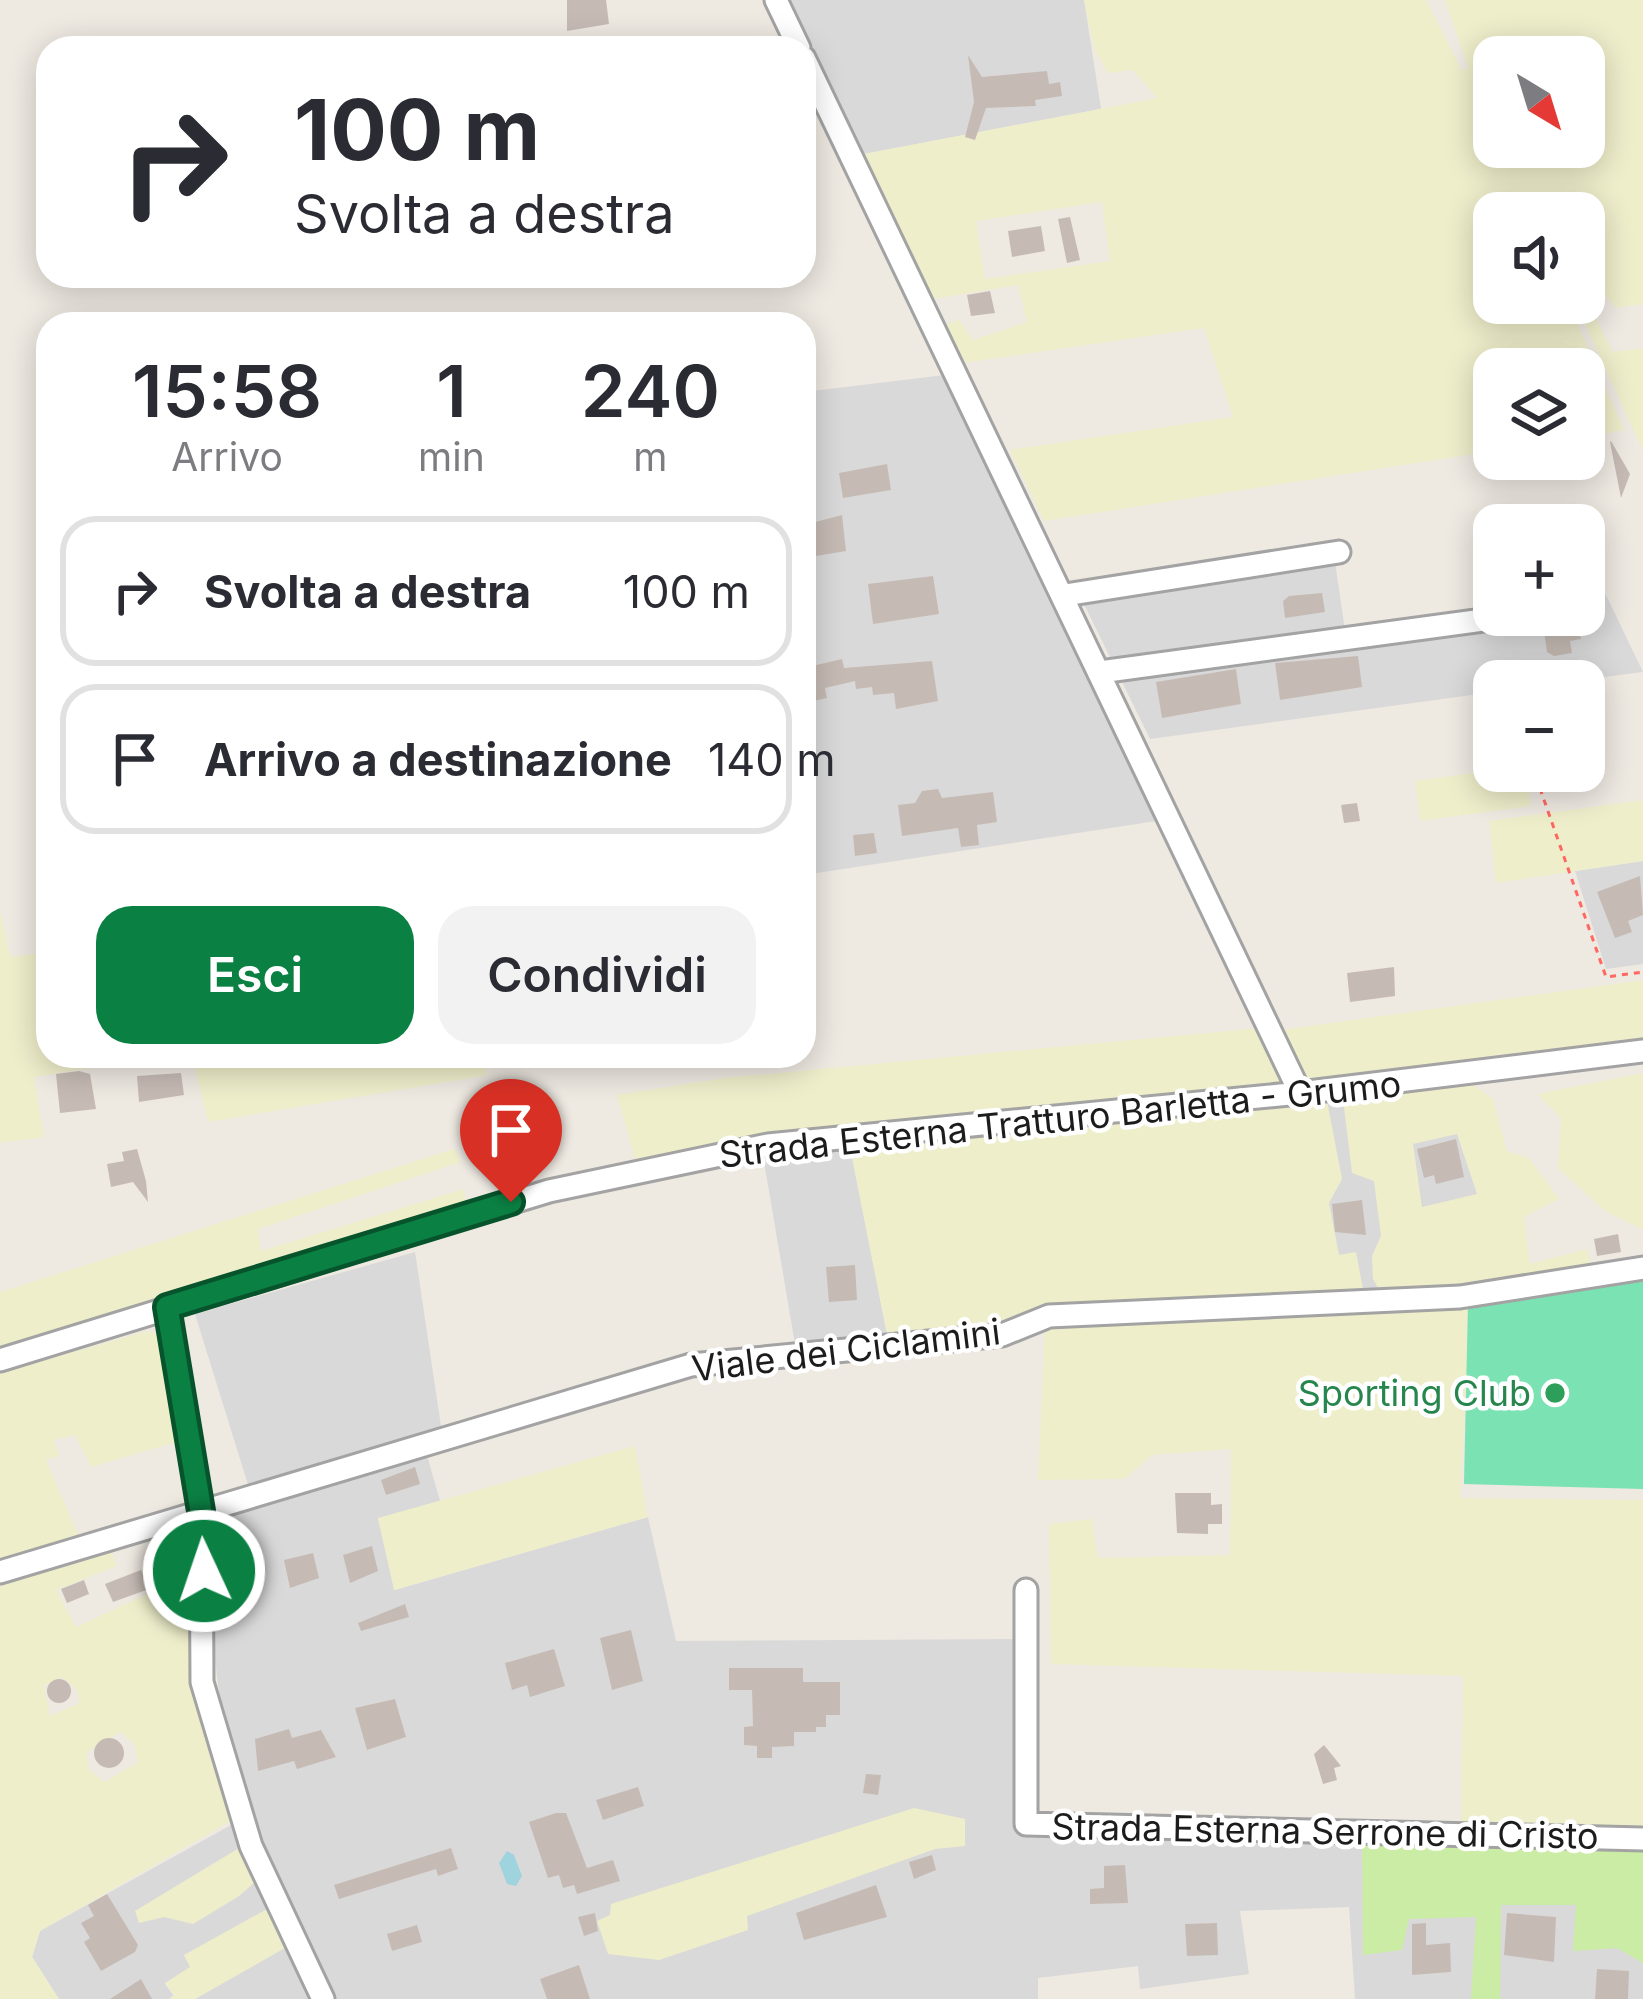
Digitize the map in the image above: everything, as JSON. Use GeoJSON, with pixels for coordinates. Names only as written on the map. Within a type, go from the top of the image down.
{"type":"FeatureCollection","features":[{"type":"Feature","properties":{"kind":"street"},"geometry":{"type":"LineString","coordinates":[[776,0],[793,36]]}},
{"type":"Feature","properties":{"kind":"street"},"geometry":{"type":"LineString","coordinates":[[816,83],[1300,1093]]}},
{"type":"Feature","properties":{"kind":"street"},"geometry":{"type":"LineString","coordinates":[[1065,595],[1339,552]]}},
{"type":"Feature","properties":{"kind":"street"},"geometry":{"type":"LineString","coordinates":[[1100,672],[1473,621]]}},
{"type":"Feature","properties":{"kind":"street","name":"Strada Esterna Tratturo Barletta - Grumo"},"geometry":{"type":"LineString","coordinates":[[0,1360],[549,1191],[768,1145],[1300,1093],[1643,1051]]}},
{"type":"Feature","properties":{"kind":"street","name":"Viale dei Ciclamini"},"geometry":{"type":"LineString","coordinates":[[0,1572],[691,1364],[1002,1335],[1049,1316],[1460,1297],[1643,1268]]}},
{"type":"Feature","properties":{"kind":"street"},"geometry":{"type":"LineString","coordinates":[[167,1307],[201,1511],[202,1682],[250,1846],[323,1999]]}},
{"type":"Feature","properties":{"kind":"street","name":"Strada Esterna Serrone di Cristo"},"geometry":{"type":"LineString","coordinates":[[1026,1590],[1026,1824],[1643,1839]]}},
{"type":"Feature","properties":{"kind":"path"},"geometry":{"type":"LineString","coordinates":[[1541,792],[1606,977],[1643,972]]}},
{"type":"Feature","properties":{"kind":"shaded area"},"geometry":{"type":"Polygon","coordinates":[[[790,0],[1084,0],[1101,109],[864,154],[816,54],[816,36],[807,36],[790,0]]]}},
{"type":"Feature","properties":{"kind":"shaded area"},"geometry":{"type":"Polygon","coordinates":[[[945,375],[1156,821],[816,873],[816,391],[945,375]]]}},
{"type":"Feature","properties":{"kind":"shaded area"},"geometry":{"type":"Polygon","coordinates":[[[1335,561],[1345,631],[1473,617],[1473,636],[1605,636],[1606,595],[1643,672],[1605,677],[1605,660],[1473,660],[1473,695],[1150,739],[1081,598],[1335,561]]]}},
{"type":"Feature","properties":{"kind":"shaded area"},"geometry":{"type":"Polygon","coordinates":[[[1643,861],[1643,964],[1606,969],[1575,871],[1643,861]]]}},
{"type":"Feature","properties":{"kind":"shaded area"},"geometry":{"type":"Polygon","coordinates":[[[1473,1085],[1516,1279],[1334,1294],[1295,1105],[1473,1085]]]}},
{"type":"Feature","properties":{"kind":"shaded area"},"geometry":{"type":"Polygon","coordinates":[[[850,1147],[888,1339],[795,1344],[763,1156],[850,1147]]]}},
{"type":"Feature","properties":{"kind":"shaded area"},"geometry":{"type":"Polygon","coordinates":[[[415,1252],[441,1426],[421,1434],[440,1501],[378,1519],[395,1590],[648,1517],[676,1641],[1015,1639],[1013,1823],[1024,1836],[1643,1851],[1643,1999],[1355,1999],[1349,1907],[1240,1911],[1249,1974],[1140,1989],[1138,1966],[1038,1978],[1038,1999],[195,1999],[284,1948],[184,1955],[191,1967],[165,1984],[174,1996],[169,1999],[59,1999],[32,1957],[40,1931],[249,1815],[223,1728],[210,1616],[219,1561],[216,1519],[254,1504],[195,1314],[415,1252]]]}},
{"type":"Feature","properties":{"kind":"green space"},"geometry":{"type":"Polygon","coordinates":[[[1084,0],[1426,0],[1462,71],[1468,67],[1445,0],[1643,0],[1643,304],[1616,308],[1605,294],[1605,192],[1473,192],[1473,324],[1577,324],[1588,348],[1473,348],[1473,454],[1044,521],[1010,450],[1233,417],[1204,328],[963,363],[944,325],[959,320],[973,340],[1027,322],[1018,285],[932,299],[864,154],[1157,98],[1133,70],[1108,73],[1094,49],[1084,0]],[[1102,202],[976,221],[985,279],[1110,261],[1102,202]]]}},
{"type":"Feature","properties":{"kind":"green space"},"geometry":{"type":"Polygon","coordinates":[[[1585,324],[1599,324],[1612,352],[1643,348],[1643,451],[1605,368],[1605,348],[1596,348],[1585,324]]]}},
{"type":"Feature","properties":{"kind":"green space"},"geometry":{"type":"Polygon","coordinates":[[[1605,387],[1624,430],[1605,433],[1605,387]]]}},
{"type":"Feature","properties":{"kind":"green space"},"geometry":{"type":"Polygon","coordinates":[[[1473,773],[1473,792],[1529,792],[1531,806],[1420,821],[1415,781],[1473,773]]]}},
{"type":"Feature","properties":{"kind":"green space"},"geometry":{"type":"Polygon","coordinates":[[[1643,800],[1643,861],[1496,883],[1489,821],[1643,800]]]}},
{"type":"Feature","properties":{"kind":"green space"},"geometry":{"type":"Polygon","coordinates":[[[0,909],[10,957],[36,954],[36,1068],[89,1068],[34,1077],[44,1137],[0,1143],[0,909]]]}},
{"type":"Feature","properties":{"kind":"green space"},"geometry":{"type":"Polygon","coordinates":[[[1643,980],[1643,1040],[1315,1085],[1302,1076],[1280,1030],[1643,980]]]}},
{"type":"Feature","properties":{"kind":"green space"},"geometry":{"type":"Polygon","coordinates":[[[1260,1028],[1283,1081],[1270,1090],[637,1166],[617,1095],[724,1078],[1260,1028]]]}},
{"type":"Feature","properties":{"kind":"green space"},"geometry":{"type":"Polygon","coordinates":[[[195,1068],[485,1068],[488,1075],[208,1122],[195,1068]]]}},
{"type":"Feature","properties":{"kind":"green space"},"geometry":{"type":"Polygon","coordinates":[[[1643,1073],[1643,1230],[1605,1211],[1558,1168],[1561,1118],[1537,1094],[1643,1073]]]}},
{"type":"Feature","properties":{"kind":"green space"},"geometry":{"type":"Polygon","coordinates":[[[1473,1085],[1493,1099],[1507,1151],[1529,1158],[1559,1199],[1524,1217],[1530,1264],[1587,1249],[1592,1268],[1381,1293],[1373,1279],[1372,1256],[1381,1236],[1374,1181],[1352,1173],[1343,1099],[1473,1085]],[[1457,1134],[1413,1144],[1422,1207],[1477,1194],[1457,1134]]]}},
{"type":"Feature","properties":{"kind":"green space"},"geometry":{"type":"Polygon","coordinates":[[[1327,1101],[1342,1179],[1329,1203],[1339,1255],[1356,1252],[1364,1294],[888,1339],[850,1147],[1327,1101]]]}},
{"type":"Feature","properties":{"kind":"green space"},"geometry":{"type":"Polygon","coordinates":[[[454,1149],[461,1162],[258,1229],[261,1251],[464,1189],[466,1208],[0,1356],[0,1292],[454,1149]]]}},
{"type":"Feature","properties":{"kind":"green space","name":"Sporting Club"},"geometry":{"type":"Polygon","coordinates":[[[1643,1275],[1643,1489],[1464,1484],[1468,1302],[1643,1275]]]}},
{"type":"Feature","properties":{"kind":"green space"},"geometry":{"type":"Polygon","coordinates":[[[1471,1300],[1460,1498],[1643,1500],[1643,1831],[1461,1827],[1463,1676],[1051,1664],[1049,1524],[1092,1519],[1098,1558],[1230,1555],[1231,1449],[1152,1455],[1125,1479],[1038,1480],[1045,1324],[1471,1300]]]}},
{"type":"Feature","properties":{"kind":"green space"},"geometry":{"type":"Polygon","coordinates":[[[147,1331],[157,1334],[180,1441],[91,1467],[75,1435],[54,1440],[59,1456],[46,1460],[80,1539],[0,1562],[0,1373],[147,1331]]]}},
{"type":"Feature","properties":{"kind":"green space"},"geometry":{"type":"Polygon","coordinates":[[[635,1446],[648,1517],[394,1590],[378,1518],[635,1446]]]}},
{"type":"Feature","properties":{"kind":"green space"},"geometry":{"type":"Polygon","coordinates":[[[110,1548],[117,1566],[56,1590],[76,1627],[151,1592],[161,1608],[190,1605],[206,1735],[231,1821],[40,1931],[32,1957],[59,1999],[0,1999],[0,1583],[110,1548]],[[63,1677],[44,1686],[50,1716],[79,1703],[77,1690],[63,1677]],[[120,1732],[87,1752],[88,1769],[105,1782],[138,1762],[134,1744],[120,1732]]]}},
{"type":"Feature","properties":{"kind":"green space"},"geometry":{"type":"Polygon","coordinates":[[[914,1808],[965,1819],[965,1846],[935,1849],[747,1916],[748,1930],[659,1960],[608,1954],[597,1921],[610,1915],[611,1904],[914,1808]]]}},
{"type":"Feature","properties":{"kind":"green space"},"geometry":{"type":"Polygon","coordinates":[[[1362,1844],[1643,1851],[1643,1963],[1617,1948],[1573,1951],[1576,1905],[1501,1905],[1500,1999],[1471,1999],[1476,1917],[1409,1919],[1402,1950],[1363,1955],[1362,1844]]]}},
{"type":"Feature","properties":{"kind":"green space"},"geometry":{"type":"Polygon","coordinates":[[[239,1848],[255,1882],[239,1896],[193,1924],[164,1917],[139,1923],[135,1911],[239,1848]]]}},
{"type":"Feature","properties":{"kind":"green space"},"geometry":{"type":"Polygon","coordinates":[[[267,1909],[285,1948],[195,1999],[169,1999],[174,1995],[165,1983],[190,1967],[184,1955],[267,1909]]]}},
{"type":"Feature","properties":{"kind":"water"},"geometry":{"type":"Polygon","coordinates":[[[507,1851],[514,1855],[522,1876],[516,1886],[507,1884],[499,1863],[507,1851]]]}},
{"type":"Feature","properties":{"kind":"building"},"geometry":{"type":"Polygon","coordinates":[[[567,0],[606,0],[609,24],[567,31],[567,0]]]}},
{"type":"Feature","properties":{"kind":"building"},"geometry":{"type":"Polygon","coordinates":[[[968,55],[982,77],[1047,71],[1049,84],[1060,82],[1062,96],[1035,100],[1036,106],[986,108],[975,140],[965,137],[974,102],[968,55]]]}},
{"type":"Feature","properties":{"kind":"building"},"geometry":{"type":"Polygon","coordinates":[[[1070,217],[1080,260],[1067,263],[1058,219],[1070,217]]]}},
{"type":"Feature","properties":{"kind":"building"},"geometry":{"type":"Polygon","coordinates":[[[1041,226],[1045,251],[1012,257],[1008,231],[1041,226]]]}},
{"type":"Feature","properties":{"kind":"building"},"geometry":{"type":"Polygon","coordinates":[[[990,291],[995,313],[971,316],[967,295],[990,291]]]}},
{"type":"Feature","properties":{"kind":"building"},"geometry":{"type":"Polygon","coordinates":[[[1610,442],[1630,474],[1621,498],[1610,442]]]}},
{"type":"Feature","properties":{"kind":"building"},"geometry":{"type":"Polygon","coordinates":[[[887,464],[891,490],[843,498],[839,473],[887,464]]]}},
{"type":"Feature","properties":{"kind":"building"},"geometry":{"type":"Polygon","coordinates":[[[842,515],[846,551],[816,556],[816,522],[842,515]]]}},
{"type":"Feature","properties":{"kind":"building"},"geometry":{"type":"Polygon","coordinates":[[[933,576],[939,614],[873,624],[868,584],[933,576]]]}},
{"type":"Feature","properties":{"kind":"building"},"geometry":{"type":"Polygon","coordinates":[[[1322,593],[1325,612],[1285,618],[1283,601],[1289,596],[1322,593]]]}},
{"type":"Feature","properties":{"kind":"building"},"geometry":{"type":"Polygon","coordinates":[[[1545,636],[1580,636],[1570,641],[1572,653],[1554,656],[1547,652],[1545,636]]]}},
{"type":"Feature","properties":{"kind":"building"},"geometry":{"type":"Polygon","coordinates":[[[1358,656],[1362,687],[1280,700],[1275,663],[1358,656]]]}},
{"type":"Feature","properties":{"kind":"building"},"geometry":{"type":"Polygon","coordinates":[[[842,659],[844,668],[932,661],[938,701],[896,709],[894,693],[873,695],[872,687],[856,689],[855,681],[825,688],[827,698],[816,700],[816,665],[842,659]]]}},
{"type":"Feature","properties":{"kind":"building"},"geometry":{"type":"Polygon","coordinates":[[[1236,669],[1241,704],[1162,718],[1156,682],[1236,669]]]}},
{"type":"Feature","properties":{"kind":"building"},"geometry":{"type":"Polygon","coordinates":[[[938,789],[942,798],[993,792],[997,822],[977,825],[979,845],[961,847],[958,828],[902,836],[898,805],[915,803],[922,791],[938,789]]]}},
{"type":"Feature","properties":{"kind":"building"},"geometry":{"type":"Polygon","coordinates":[[[1357,803],[1360,821],[1344,823],[1341,805],[1357,803]]]}},
{"type":"Feature","properties":{"kind":"building"},"geometry":{"type":"Polygon","coordinates":[[[874,833],[877,853],[855,856],[853,835],[874,833]]]}},
{"type":"Feature","properties":{"kind":"building"},"geometry":{"type":"Polygon","coordinates":[[[1640,876],[1643,915],[1628,921],[1632,932],[1615,938],[1597,892],[1640,876]]]}},
{"type":"Feature","properties":{"kind":"building"},"geometry":{"type":"Polygon","coordinates":[[[1394,967],[1395,996],[1350,1002],[1347,973],[1394,967]]]}},
{"type":"Feature","properties":{"kind":"building"},"geometry":{"type":"Polygon","coordinates":[[[181,1073],[184,1095],[139,1102],[137,1076],[181,1073]]]}},
{"type":"Feature","properties":{"kind":"building"},"geometry":{"type":"Polygon","coordinates":[[[56,1074],[90,1074],[96,1109],[60,1113],[56,1074]]]}},
{"type":"Feature","properties":{"kind":"building"},"geometry":{"type":"Polygon","coordinates":[[[1456,1139],[1464,1177],[1436,1184],[1434,1175],[1424,1178],[1417,1149],[1456,1139]]]}},
{"type":"Feature","properties":{"kind":"building"},"geometry":{"type":"Polygon","coordinates":[[[137,1149],[148,1202],[133,1182],[111,1187],[107,1164],[124,1161],[122,1152],[137,1149]]]}},
{"type":"Feature","properties":{"kind":"building"},"geometry":{"type":"Polygon","coordinates":[[[1362,1200],[1366,1235],[1335,1232],[1332,1204],[1362,1200]]]}},
{"type":"Feature","properties":{"kind":"building"},"geometry":{"type":"Polygon","coordinates":[[[1618,1234],[1621,1252],[1597,1256],[1594,1239],[1618,1234]]]}},
{"type":"Feature","properties":{"kind":"building"},"geometry":{"type":"Polygon","coordinates":[[[855,1265],[857,1300],[829,1302],[826,1267],[855,1265]]]}},
{"type":"Feature","properties":{"kind":"building"},"geometry":{"type":"Polygon","coordinates":[[[415,1467],[420,1484],[386,1495],[381,1480],[415,1467]]]}},
{"type":"Feature","properties":{"kind":"building"},"geometry":{"type":"Polygon","coordinates":[[[1175,1493],[1211,1493],[1211,1505],[1222,1504],[1222,1524],[1208,1524],[1208,1534],[1177,1533],[1175,1493]]]}},
{"type":"Feature","properties":{"kind":"building"},"geometry":{"type":"Polygon","coordinates":[[[372,1546],[378,1571],[350,1583],[343,1555],[372,1546]]]}},
{"type":"Feature","properties":{"kind":"building"},"geometry":{"type":"Polygon","coordinates":[[[313,1553],[319,1578],[290,1588],[284,1560],[313,1553]]]}},
{"type":"Feature","properties":{"kind":"building"},"geometry":{"type":"Polygon","coordinates":[[[141,1570],[149,1589],[113,1602],[105,1584],[141,1570]]]}},
{"type":"Feature","properties":{"kind":"building"},"geometry":{"type":"Polygon","coordinates":[[[84,1580],[89,1594],[67,1603],[61,1589],[84,1580]]]}},
{"type":"Feature","properties":{"kind":"building"},"geometry":{"type":"Polygon","coordinates":[[[405,1604],[409,1617],[361,1631],[358,1623],[405,1604]]]}},
{"type":"Feature","properties":{"kind":"building"},"geometry":{"type":"Polygon","coordinates":[[[631,1630],[643,1681],[612,1690],[600,1638],[631,1630]]]}},
{"type":"Feature","properties":{"kind":"building"},"geometry":{"type":"Polygon","coordinates":[[[554,1649],[565,1686],[530,1697],[527,1685],[512,1690],[505,1663],[554,1649]]]}},
{"type":"Feature","properties":{"kind":"building"},"geometry":{"type":"Polygon","coordinates":[[[729,1668],[803,1668],[803,1682],[840,1682],[840,1715],[826,1715],[826,1727],[816,1727],[816,1732],[794,1732],[794,1746],[772,1747],[772,1758],[757,1758],[757,1746],[744,1745],[744,1727],[753,1726],[752,1690],[729,1690],[729,1668]]]}},
{"type":"Feature","properties":{"kind":"building"},"geometry":{"type":"Polygon","coordinates":[[[59,1679],[71,1691],[59,1703],[47,1691],[59,1679]]]}},
{"type":"Feature","properties":{"kind":"building"},"geometry":{"type":"Polygon","coordinates":[[[395,1699],[406,1737],[367,1750],[355,1708],[395,1699]]]}},
{"type":"Feature","properties":{"kind":"building"},"geometry":{"type":"Polygon","coordinates":[[[289,1729],[292,1738],[321,1730],[336,1757],[297,1769],[294,1761],[258,1771],[255,1739],[289,1729]]]}},
{"type":"Feature","properties":{"kind":"building"},"geometry":{"type":"Polygon","coordinates":[[[109,1738],[124,1753],[109,1768],[94,1753],[109,1738]]]}},
{"type":"Feature","properties":{"kind":"building"},"geometry":{"type":"Polygon","coordinates":[[[1324,1745],[1341,1766],[1334,1768],[1337,1780],[1323,1784],[1314,1754],[1324,1745]]]}},
{"type":"Feature","properties":{"kind":"building"},"geometry":{"type":"Polygon","coordinates":[[[866,1774],[881,1775],[878,1795],[863,1793],[866,1774]]]}},
{"type":"Feature","properties":{"kind":"building"},"geometry":{"type":"Polygon","coordinates":[[[638,1787],[644,1806],[603,1820],[596,1800],[638,1787]]]}},
{"type":"Feature","properties":{"kind":"building"},"geometry":{"type":"Polygon","coordinates":[[[566,1813],[587,1868],[613,1860],[620,1881],[577,1894],[574,1885],[563,1888],[559,1875],[548,1878],[529,1822],[566,1813]]]}},
{"type":"Feature","properties":{"kind":"building"},"geometry":{"type":"Polygon","coordinates":[[[451,1848],[458,1869],[438,1876],[436,1869],[339,1899],[334,1885],[451,1848]]]}},
{"type":"Feature","properties":{"kind":"building"},"geometry":{"type":"Polygon","coordinates":[[[932,1855],[936,1870],[914,1879],[909,1862],[932,1855]]]}},
{"type":"Feature","properties":{"kind":"building"},"geometry":{"type":"Polygon","coordinates":[[[1125,1865],[1128,1903],[1090,1904],[1090,1889],[1104,1888],[1104,1866],[1125,1865]]]}},
{"type":"Feature","properties":{"kind":"building"},"geometry":{"type":"Polygon","coordinates":[[[876,1885],[887,1917],[804,1940],[796,1913],[876,1885]]]}},
{"type":"Feature","properties":{"kind":"building"},"geometry":{"type":"Polygon","coordinates":[[[107,1894],[138,1945],[135,1952],[101,1971],[84,1942],[90,1938],[81,1923],[94,1916],[88,1905],[107,1894]]]}},
{"type":"Feature","properties":{"kind":"building"},"geometry":{"type":"Polygon","coordinates":[[[595,1913],[598,1931],[584,1936],[578,1917],[595,1913]]]}},
{"type":"Feature","properties":{"kind":"building"},"geometry":{"type":"Polygon","coordinates":[[[1507,1913],[1556,1917],[1554,1962],[1504,1955],[1507,1913]]]}},
{"type":"Feature","properties":{"kind":"building"},"geometry":{"type":"Polygon","coordinates":[[[1217,1923],[1218,1955],[1187,1956],[1185,1924],[1217,1923]]]}},
{"type":"Feature","properties":{"kind":"building"},"geometry":{"type":"Polygon","coordinates":[[[1426,1923],[1426,1945],[1450,1943],[1451,1972],[1412,1975],[1412,1924],[1426,1923]]]}},
{"type":"Feature","properties":{"kind":"building"},"geometry":{"type":"Polygon","coordinates":[[[417,1925],[422,1942],[392,1951],[387,1934],[417,1925]]]}},
{"type":"Feature","properties":{"kind":"building"},"geometry":{"type":"Polygon","coordinates":[[[579,1965],[590,1999],[547,1999],[540,1979],[579,1965]]]}},
{"type":"Feature","properties":{"kind":"building"},"geometry":{"type":"Polygon","coordinates":[[[1597,1969],[1629,1971],[1628,1999],[1595,1999],[1597,1969]]]}},
{"type":"Feature","properties":{"kind":"building"},"geometry":{"type":"Polygon","coordinates":[[[141,1979],[152,1999],[110,1999],[141,1979]]]}},
{"type":"Feature","properties":{"kind":"place","name":"Sporting Club"},"geometry":{"type":"Point","coordinates":[1555,1393]}},
{"type":"Feature","properties":{"kind":"route"},"geometry":{"type":"LineString","coordinates":[[204,1571],[201,1511],[167,1307],[511,1202]]}}]}
